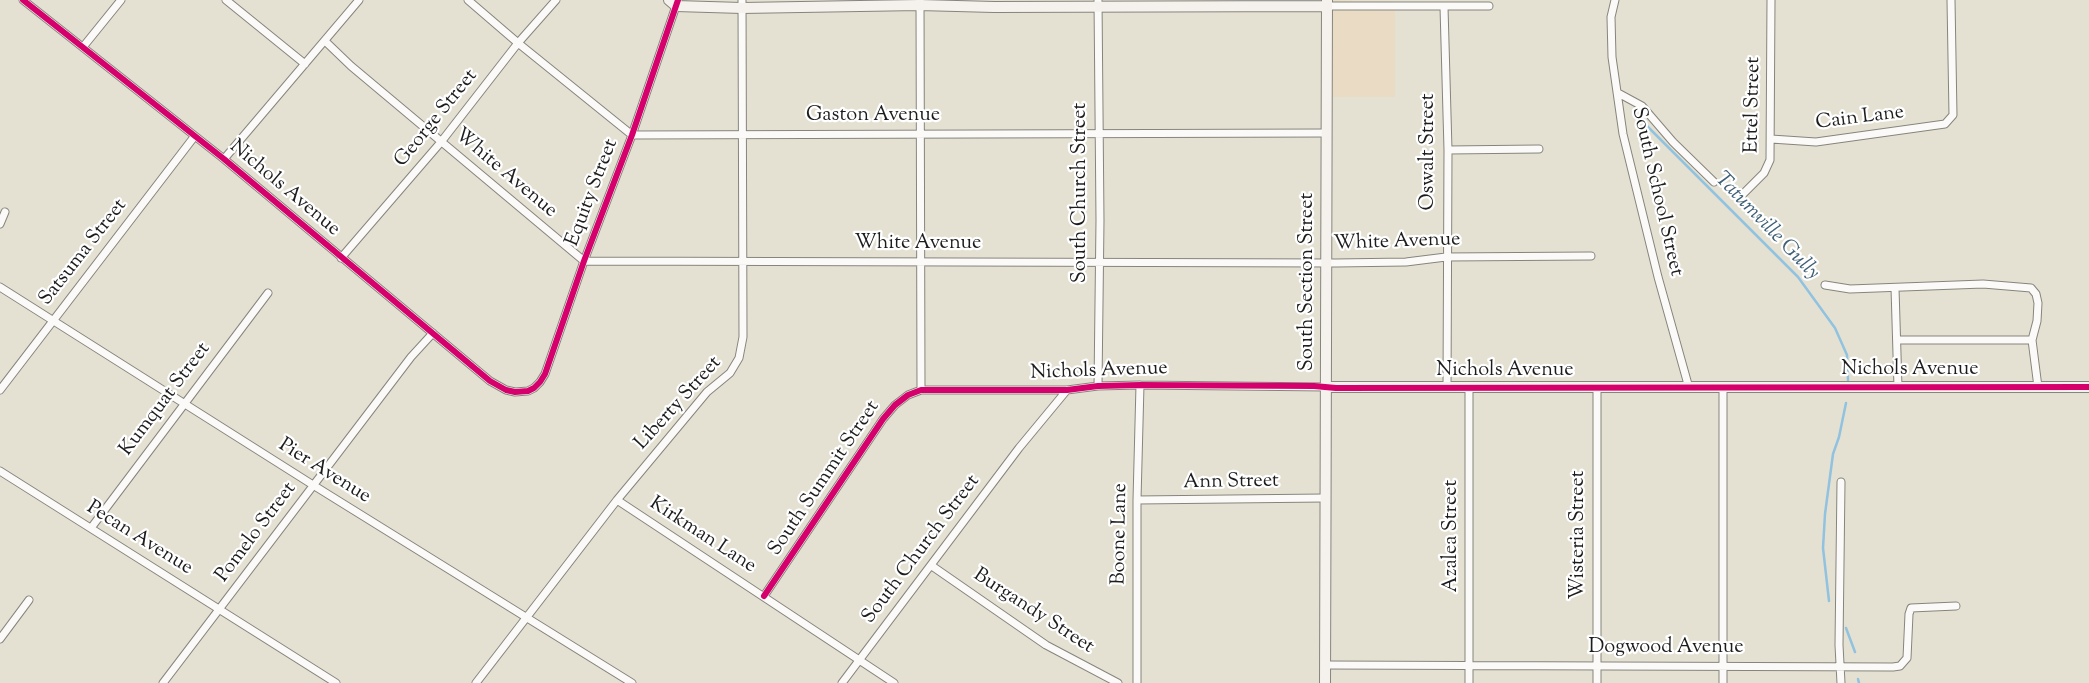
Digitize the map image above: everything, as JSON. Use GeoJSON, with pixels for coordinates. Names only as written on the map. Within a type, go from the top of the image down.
{"type":"FeatureCollection","features":[{"type":"Feature","properties":{"kind":"street","name":"Nichols Avenue"},"geometry":{"type":"LineString","coordinates":[[23,0],[224,159],[490,381],[506,390],[528,391]]}},
{"type":"Feature","properties":{"kind":"street"},"geometry":{"type":"LineString","coordinates":[[83,47],[121,0]]}},
{"type":"Feature","properties":{"kind":"street"},"geometry":{"type":"LineString","coordinates":[[226,0],[305,64]]}},
{"type":"Feature","properties":{"kind":"street"},"geometry":{"type":"LineString","coordinates":[[224,159],[359,0]]}},
{"type":"Feature","properties":{"kind":"street"},"geometry":{"type":"LineString","coordinates":[[468,0],[518,43],[632,134]]}},
{"type":"Feature","properties":{"kind":"street","name":"George Street"},"geometry":{"type":"LineString","coordinates":[[341,258],[442,142],[518,43],[556,0]]}},
{"type":"Feature","properties":{"kind":"street","name":"South School Street"},"geometry":{"type":"LineString","coordinates":[[1615,0],[1611,17],[1612,57],[1623,134],[1689,388]]}},
{"type":"Feature","properties":{"kind":"street","name":"Ettel Street"},"geometry":{"type":"LineString","coordinates":[[1738,199],[1768,167],[1771,139],[1771,0]]}},
{"type":"Feature","properties":{"kind":"street","name":"Cain Lane"},"geometry":{"type":"LineString","coordinates":[[1771,139],[1816,142],[1945,124],[1951,120],[1953,115],[1950,0]]}},
{"type":"Feature","properties":{"kind":"street"},"geometry":{"type":"LineString","coordinates":[[674,2],[742,4],[1327,3],[1444,7],[1489,6]]}},
{"type":"Feature","properties":{"kind":"street","name":"Equity Street"},"geometry":{"type":"LineString","coordinates":[[528,391],[540,382],[545,374],[584,261],[632,134],[674,2]]}},
{"type":"Feature","properties":{"kind":"street"},"geometry":{"type":"LineString","coordinates":[[920,3],[921,390]]}},
{"type":"Feature","properties":{"kind":"street","name":"South Church Street"},"geometry":{"type":"LineString","coordinates":[[1097,3],[1098,386]]}},
{"type":"Feature","properties":{"kind":"street","name":"South Section Street"},"geometry":{"type":"LineString","coordinates":[[1325,683],[1324,498],[1327,262],[1327,3]]}},
{"type":"Feature","properties":{"kind":"street","name":"Liberty Street"},"geometry":{"type":"LineString","coordinates":[[476,683],[617,500],[707,392],[735,366],[739,358],[743,337],[742,4]]}},
{"type":"Feature","properties":{"kind":"street","name":"Oswalt Street"},"geometry":{"type":"LineString","coordinates":[[1444,7],[1448,150],[1446,388]]}},
{"type":"Feature","properties":{"kind":"street","name":"White Avenue"},"geometry":{"type":"LineString","coordinates":[[325,41],[351,66],[584,261],[1406,262],[1446,257],[1591,256]]}},
{"type":"Feature","properties":{"kind":"street"},"geometry":{"type":"LineString","coordinates":[[1618,93],[1642,106],[1673,142],[1714,182]]}},
{"type":"Feature","properties":{"kind":"street","name":"Gaston Avenue"},"geometry":{"type":"LineString","coordinates":[[632,134],[1326,133]]}},
{"type":"Feature","properties":{"kind":"street","name":"Satsuma Street"},"geometry":{"type":"LineString","coordinates":[[0,390],[194,137]]}},
{"type":"Feature","properties":{"kind":"street"},"geometry":{"type":"LineString","coordinates":[[1448,150],[1539,149]]}},
{"type":"Feature","properties":{"kind":"street"},"geometry":{"type":"LineString","coordinates":[[0,224],[5,212]]}},
{"type":"Feature","properties":{"kind":"street"},"geometry":{"type":"LineString","coordinates":[[1825,285],[1841,289],[1983,284],[2031,288],[2036,294],[2038,303],[2037,321],[2032,340],[2038,387]]}},
{"type":"Feature","properties":{"kind":"street","name":"Pier Avenue"},"geometry":{"type":"LineString","coordinates":[[0,287],[313,485],[527,616],[632,683]]}},
{"type":"Feature","properties":{"kind":"street"},"geometry":{"type":"LineString","coordinates":[[1895,288],[1898,387]]}},
{"type":"Feature","properties":{"kind":"street","name":"Kumquat Street"},"geometry":{"type":"LineString","coordinates":[[91,528],[183,403],[268,293]]}},
{"type":"Feature","properties":{"kind":"street","name":"Pomelo Street"},"geometry":{"type":"LineString","coordinates":[[163,683],[411,357],[433,333]]}},
{"type":"Feature","properties":{"kind":"street"},"geometry":{"type":"LineString","coordinates":[[1897,340],[2032,340]]}},
{"type":"Feature","properties":{"kind":"street","name":"Nichols Avenue"},"geometry":{"type":"LineString","coordinates":[[921,390],[1067,390],[1098,386],[1140,385],[1446,388],[2089,387]]}},
{"type":"Feature","properties":{"kind":"street","name":"Boone Lane"},"geometry":{"type":"LineString","coordinates":[[1137,683],[1137,500],[1140,385]]}},
{"type":"Feature","properties":{"kind":"street","name":"Azalea Street"},"geometry":{"type":"LineString","coordinates":[[1469,388],[1469,683]]}},
{"type":"Feature","properties":{"kind":"street","name":"Wisteria Street"},"geometry":{"type":"LineString","coordinates":[[1597,388],[1597,683]]}},
{"type":"Feature","properties":{"kind":"street"},"geometry":{"type":"LineString","coordinates":[[1723,388],[1723,683]]}},
{"type":"Feature","properties":{"kind":"street","name":"South Summit Street"},"geometry":{"type":"LineString","coordinates":[[764,596],[883,419],[895,405],[908,395],[921,390]]}},
{"type":"Feature","properties":{"kind":"street","name":"South Church Street"},"geometry":{"type":"LineString","coordinates":[[842,683],[1019,448],[1067,390]]}},
{"type":"Feature","properties":{"kind":"street","name":"Pecan Avenue"},"geometry":{"type":"LineString","coordinates":[[0,471],[336,683]]}},
{"type":"Feature","properties":{"kind":"street"},"geometry":{"type":"LineString","coordinates":[[1841,482],[1839,645],[1841,683]]}},
{"type":"Feature","properties":{"kind":"street","name":"Ann Street"},"geometry":{"type":"LineString","coordinates":[[1137,500],[1324,498]]}},
{"type":"Feature","properties":{"kind":"street","name":"Kirkman Lane"},"geometry":{"type":"LineString","coordinates":[[617,500],[894,683]]}},
{"type":"Feature","properties":{"kind":"street","name":"Burgandy Street"},"geometry":{"type":"LineString","coordinates":[[932,566],[1046,644],[1118,683]]}},
{"type":"Feature","properties":{"kind":"street"},"geometry":{"type":"LineString","coordinates":[[0,638],[29,600]]}},
{"type":"Feature","properties":{"kind":"street","name":"Dogwood Avenue"},"geometry":{"type":"LineString","coordinates":[[1325,665],[1893,667],[1905,662],[1908,654],[1908,614],[1910,607],[1956,606]]}},
{"type":"Feature","properties":{"kind":"shaded area"},"geometry":{"type":"Polygon","coordinates":[[[1321,0],[1395,2],[1395,97],[1322,97],[1321,0]]]}},
{"type":"Feature","properties":{"kind":"waterway","name":"Tatumville Gully"},"geometry":{"type":"LineString","coordinates":[[1633,112],[1798,277],[1835,328],[1847,355],[1848,380]]}},
{"type":"Feature","properties":{"kind":"waterway","name":"Tatumville Gully"},"geometry":{"type":"LineString","coordinates":[[1829,601],[1823,548],[1825,514],[1833,454],[1839,437],[1846,403]]}},
{"type":"Feature","properties":{"kind":"waterway","name":"Tatumville Gully"},"geometry":{"type":"LineString","coordinates":[[1846,628],[1855,652]]}},
{"type":"Feature","properties":{"kind":"waterway","name":"Tatumville Gully"},"geometry":{"type":"LineString","coordinates":[[1858,679],[1859,683]]}},
{"type":"Feature","properties":{"kind":"cycle path"},"geometry":{"type":"LineString","coordinates":[[23,0],[224,159],[490,381],[506,390],[515,392],[528,391],[534,388],[545,374],[584,261],[632,135],[678,0]]}},
{"type":"Feature","properties":{"kind":"cycle path"},"geometry":{"type":"LineString","coordinates":[[764,596],[883,419],[895,405],[908,395],[921,390],[1067,390],[1098,386],[1140,385],[1314,386],[1336,388],[2089,387]]}}]}
